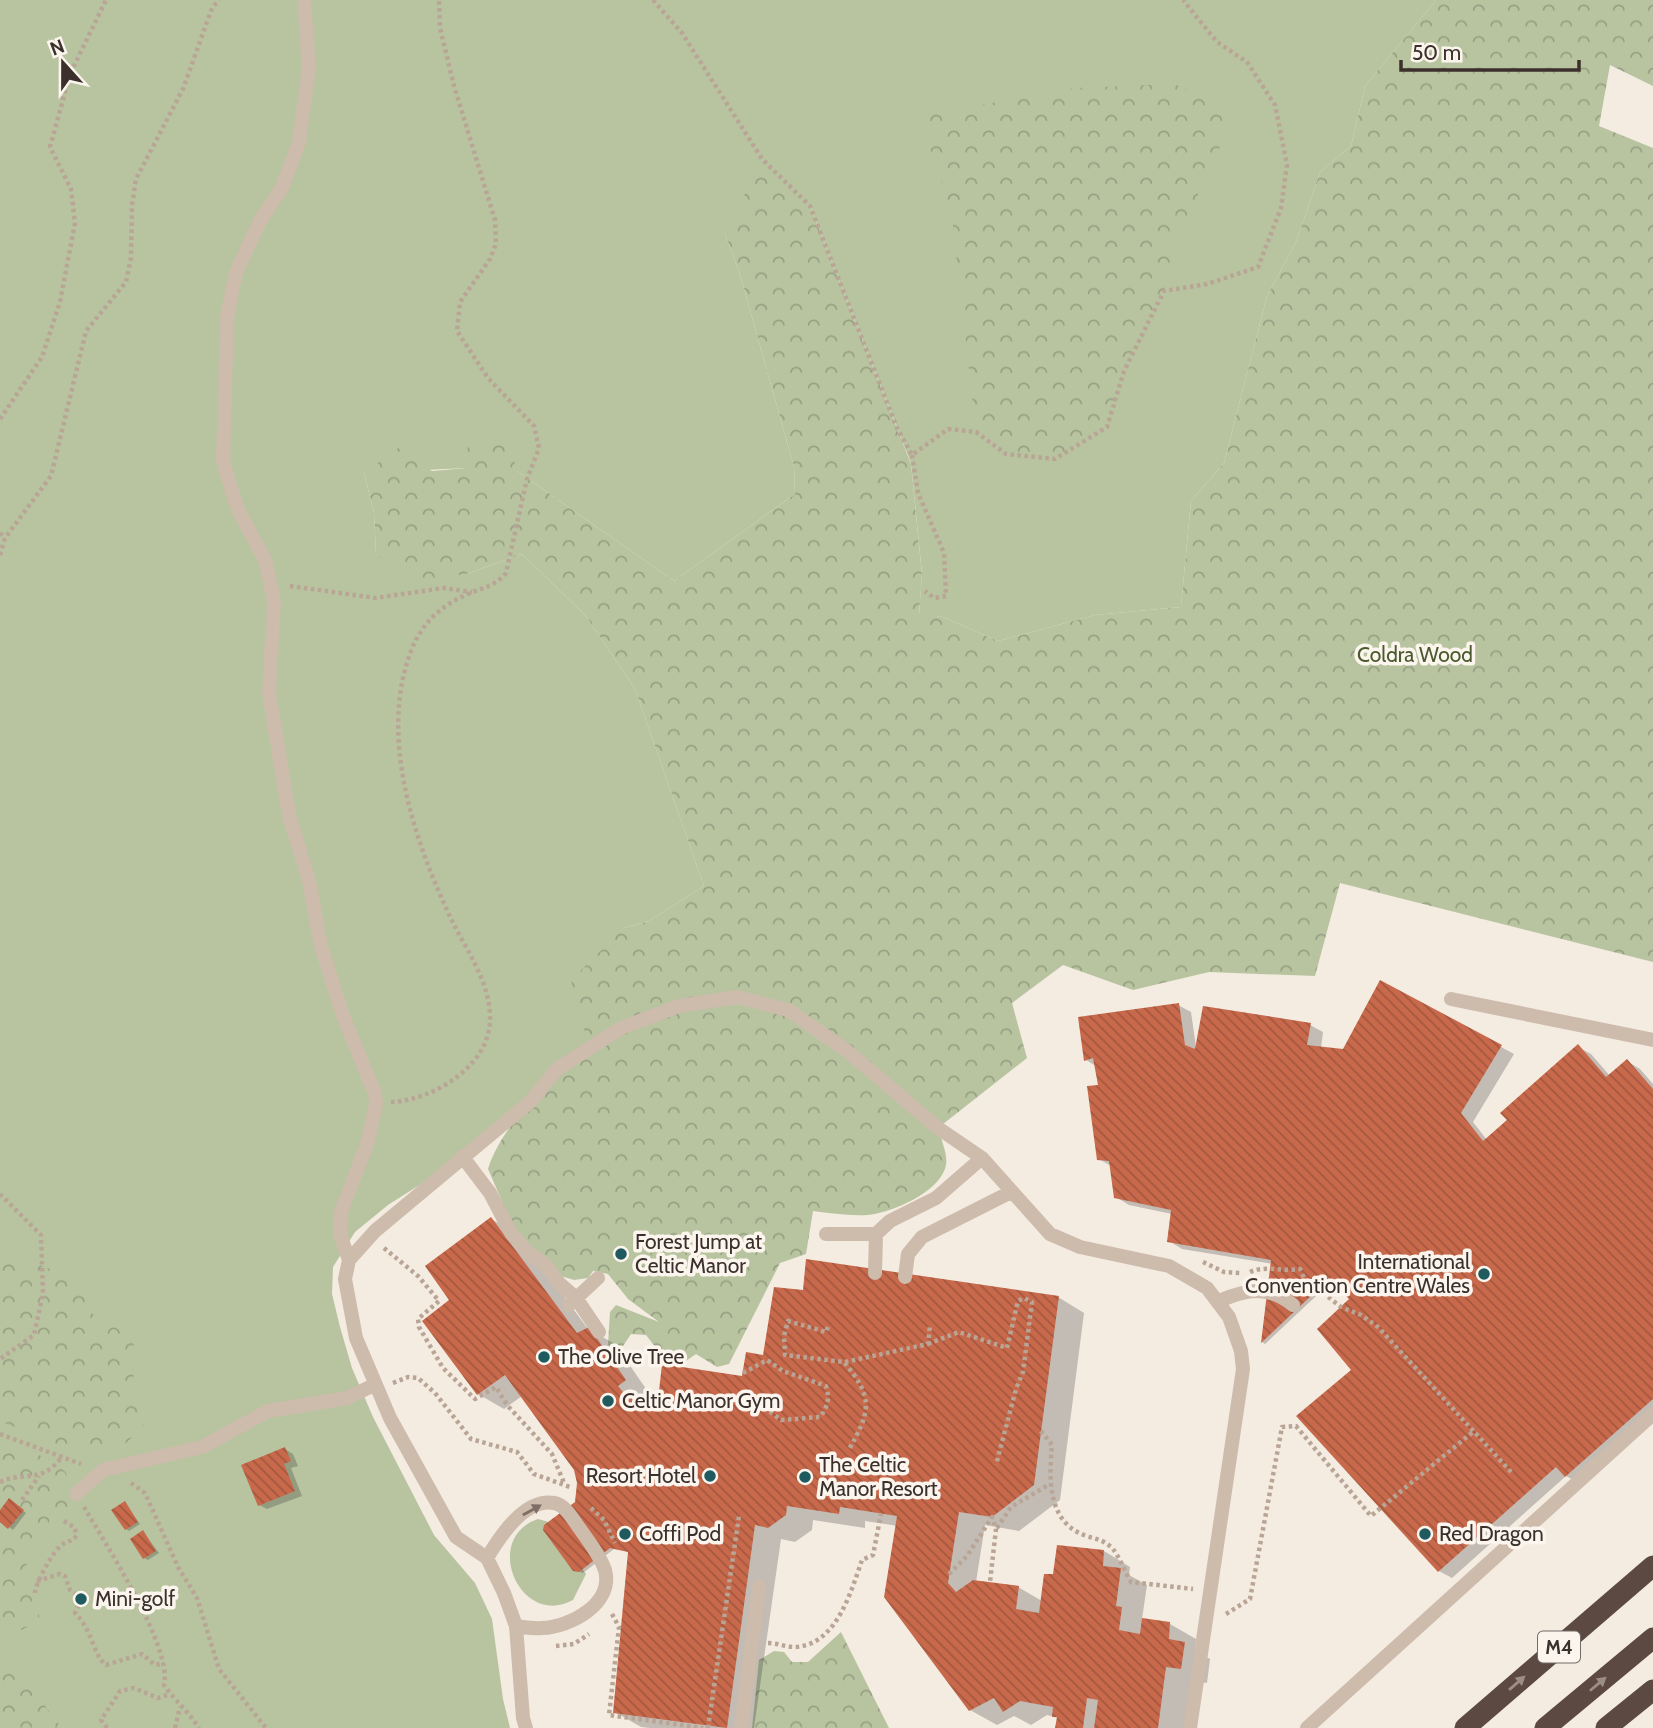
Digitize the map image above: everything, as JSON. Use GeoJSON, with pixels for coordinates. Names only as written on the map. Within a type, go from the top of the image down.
{"type":"FeatureCollection","features":[{"type":"Feature","properties":{"kind":"highway","name":"M4"},"geometry":{"type":"LineString","coordinates":[[1465,1728],[1653,1566]]}},
{"type":"Feature","properties":{"kind":"highway","name":"M4"},"geometry":{"type":"LineString","coordinates":[[1545,1728],[1653,1638]]}},
{"type":"Feature","properties":{"kind":"highway"},"geometry":{"type":"LineString","coordinates":[[1606,1728],[1653,1690]]}},
{"type":"Feature","properties":{"kind":"lane"},"geometry":{"type":"LineString","coordinates":[[304,0],[309,67],[299,142],[282,188],[260,221],[236,272],[227,317],[223,462],[237,510],[265,560],[274,601],[269,693],[289,815],[309,881],[321,946],[376,1102],[368,1141],[341,1212],[340,1234],[349,1260]]}},
{"type":"Feature","properties":{"kind":"lane"},"geometry":{"type":"LineString","coordinates":[[526,1728],[516,1626],[486,1559],[456,1538],[376,1389],[356,1338],[345,1279],[349,1260],[367,1240],[462,1156],[531,1101],[557,1069],[621,1028],[679,1006],[737,997],[788,1010],[846,1050],[938,1129],[982,1158],[1041,1225],[1061,1240],[1169,1266],[1207,1288],[1219,1301],[1236,1334],[1243,1369],[1190,1728]]}},
{"type":"Feature","properties":{"kind":"lane"},"geometry":{"type":"LineString","coordinates":[[1451,999],[1653,1040]]}},
{"type":"Feature","properties":{"kind":"lane"},"geometry":{"type":"LineString","coordinates":[[462,1156],[490,1193],[511,1233],[528,1253],[545,1264],[599,1332]]}},
{"type":"Feature","properties":{"kind":"lane"},"geometry":{"type":"LineString","coordinates":[[826,1234],[876,1234],[890,1221],[936,1198],[982,1158]]}},
{"type":"Feature","properties":{"kind":"lane"},"geometry":{"type":"LineString","coordinates":[[905,1277],[908,1254],[922,1237],[1012,1192]]}},
{"type":"Feature","properties":{"kind":"lane"},"geometry":{"type":"LineString","coordinates":[[875,1273],[876,1234]]}},
{"type":"Feature","properties":{"kind":"lane"},"geometry":{"type":"LineString","coordinates":[[572,1301],[598,1278]]}},
{"type":"Feature","properties":{"kind":"lane"},"geometry":{"type":"LineString","coordinates":[[1219,1301],[1244,1290],[1261,1290],[1281,1296],[1293,1305]]}},
{"type":"Feature","properties":{"kind":"lane"},"geometry":{"type":"LineString","coordinates":[[76,1494],[103,1470],[122,1468],[202,1447],[268,1411],[347,1398],[376,1389]]}},
{"type":"Feature","properties":{"kind":"lane"},"geometry":{"type":"LineString","coordinates":[[1307,1728],[1653,1414]]}},
{"type":"Feature","properties":{"kind":"lane"},"geometry":{"type":"LineString","coordinates":[[486,1559],[503,1532],[522,1515],[539,1504],[555,1503],[565,1509],[599,1556],[606,1573],[602,1595],[587,1613],[543,1628],[516,1626]]}},
{"type":"Feature","properties":{"kind":"lane"},"geometry":{"type":"LineString","coordinates":[[741,1728],[759,1586]]}},
{"type":"Feature","properties":{"kind":"path"},"geometry":{"type":"LineString","coordinates":[[0,419],[43,357],[60,302],[75,223],[71,189],[50,148],[70,74],[106,0]]}},
{"type":"Feature","properties":{"kind":"path"},"geometry":{"type":"LineString","coordinates":[[0,555],[5,538],[51,476],[86,331],[126,282],[131,258],[132,205],[136,179],[183,89],[212,8],[219,0]]}},
{"type":"Feature","properties":{"kind":"path"},"geometry":{"type":"LineString","coordinates":[[376,1102],[411,1101],[451,1082],[478,1057],[486,1040],[491,1017],[484,983],[452,920],[421,845],[399,757],[400,690],[411,649],[427,620],[449,603],[496,584],[506,573],[527,479],[539,449],[534,426],[488,378],[457,331],[460,302],[490,259],[496,244],[495,220],[454,86],[440,28],[439,0]]}},
{"type":"Feature","properties":{"kind":"path"},"geometry":{"type":"LineString","coordinates":[[653,0],[682,33],[762,159],[810,206],[897,428],[912,454],[918,493],[944,554],[946,596],[934,598],[925,591]]}},
{"type":"Feature","properties":{"kind":"path"},"geometry":{"type":"LineString","coordinates":[[912,454],[948,429],[976,432],[1006,454],[1055,458],[1107,427],[1124,371],[1164,291],[1207,284],[1258,267],[1281,208],[1287,165],[1275,105],[1247,62],[1217,42],[1183,0]]}},
{"type":"Feature","properties":{"kind":"path"},"geometry":{"type":"LineString","coordinates":[[0,533],[5,538]]}},
{"type":"Feature","properties":{"kind":"path"},"geometry":{"type":"LineString","coordinates":[[274,601],[289,586],[376,598],[443,588],[472,592]]}},
{"type":"Feature","properties":{"kind":"path"},"geometry":{"type":"LineString","coordinates":[[0,1194],[41,1235],[43,1293],[34,1335],[0,1359]]}},
{"type":"Feature","properties":{"kind":"path"},"geometry":{"type":"LineString","coordinates":[[367,1240],[408,1268],[439,1301],[418,1319],[419,1327],[443,1368],[475,1399],[496,1387],[507,1405],[552,1454],[564,1483]]}},
{"type":"Feature","properties":{"kind":"path"},"geometry":{"type":"LineString","coordinates":[[828,1327],[826,1332],[788,1321],[784,1336],[785,1355],[844,1362],[928,1343],[959,1332],[1007,1348],[1018,1301],[1024,1298],[1032,1302],[1023,1372],[996,1465]]}},
{"type":"Feature","properties":{"kind":"path"},"geometry":{"type":"LineString","coordinates":[[928,1343],[930,1325]]}},
{"type":"Feature","properties":{"kind":"path"},"geometry":{"type":"LineString","coordinates":[[743,1373],[767,1360],[783,1371],[826,1386],[829,1395],[827,1407],[820,1417],[781,1420],[748,1395]]}},
{"type":"Feature","properties":{"kind":"path"},"geometry":{"type":"LineString","coordinates":[[844,1362],[866,1393],[863,1425],[848,1451]]}},
{"type":"Feature","properties":{"kind":"path"},"geometry":{"type":"LineString","coordinates":[[376,1389],[408,1377],[418,1378],[435,1393],[471,1438],[517,1452],[534,1474],[564,1483],[573,1489]]}},
{"type":"Feature","properties":{"kind":"path"},"geometry":{"type":"LineString","coordinates":[[1205,1629],[1250,1599],[1282,1427],[1296,1426],[1371,1516],[1474,1431]]}},
{"type":"Feature","properties":{"kind":"path"},"geometry":{"type":"LineString","coordinates":[[1041,1431],[1052,1445],[1051,1484],[1054,1504],[1066,1525],[1100,1539],[1113,1549],[1131,1582],[1211,1592]]}},
{"type":"Feature","properties":{"kind":"path"},"geometry":{"type":"LineString","coordinates":[[0,1434],[34,1445],[61,1458],[103,1470]]}},
{"type":"Feature","properties":{"kind":"path"},"geometry":{"type":"LineString","coordinates":[[0,1482],[8,1478],[39,1476],[54,1468],[61,1458]]}},
{"type":"Feature","properties":{"kind":"path"},"geometry":{"type":"LineString","coordinates":[[122,1468],[126,1479],[145,1493],[178,1567],[197,1598],[219,1669],[266,1728]]}},
{"type":"Feature","properties":{"kind":"path"},"geometry":{"type":"LineString","coordinates":[[22,1500],[39,1476]]}},
{"type":"Feature","properties":{"kind":"path"},"geometry":{"type":"LineString","coordinates":[[996,1529],[1011,1507],[1051,1484]]}},
{"type":"Feature","properties":{"kind":"path"},"geometry":{"type":"LineString","coordinates":[[76,1494],[149,1624],[167,1673],[164,1685],[199,1728]]}},
{"type":"Feature","properties":{"kind":"path"},"geometry":{"type":"LineString","coordinates":[[587,1503],[604,1520]]}},
{"type":"Feature","properties":{"kind":"path"},"geometry":{"type":"LineString","coordinates":[[750,1642],[794,1647],[808,1644],[834,1625],[850,1597],[862,1560],[873,1555],[881,1514]]}},
{"type":"Feature","properties":{"kind":"path"},"geometry":{"type":"LineString","coordinates":[[612,1614],[619,1627],[609,1715],[706,1728],[739,1516]]}},
{"type":"Feature","properties":{"kind":"path"},"geometry":{"type":"LineString","coordinates":[[949,1573],[967,1556],[992,1517],[996,1529],[990,1582]]}},
{"type":"Feature","properties":{"kind":"path"},"geometry":{"type":"LineString","coordinates":[[35,1593],[37,1581],[61,1544],[74,1540],[77,1535],[74,1527],[62,1520]]}},
{"type":"Feature","properties":{"kind":"path"},"geometry":{"type":"LineString","coordinates":[[37,1581],[65,1576],[70,1590],[78,1595],[79,1604],[75,1613],[90,1630],[99,1660],[106,1665],[142,1654],[155,1665],[164,1663]]}},
{"type":"Feature","properties":{"kind":"path"},"geometry":{"type":"LineString","coordinates":[[107,1728],[100,1720],[120,1691],[134,1688],[158,1698],[170,1694]]}},
{"type":"Feature","properties":{"kind":"path"},"geometry":{"type":"LineString","coordinates":[[174,1728],[180,1707]]}},
{"type":"Feature","properties":{"kind":"green space"},"geometry":{"type":"Polygon","coordinates":[[[0,0],[1436,0],[1365,86],[1351,146],[1320,172],[1296,242],[1267,296],[1224,463],[1191,501],[1181,607],[1095,615],[998,641],[943,617],[919,615],[922,574],[911,463],[810,206],[725,234],[739,271],[794,467],[795,494],[674,581],[517,471],[466,468],[364,473],[374,513],[376,554],[466,574],[522,554],[586,616],[635,689],[704,886],[649,921],[624,928],[589,1049],[454,1163],[388,1205],[355,1232],[333,1267],[332,1294],[340,1327],[352,1368],[373,1417],[434,1535],[475,1583],[492,1619],[503,1699],[510,1728],[0,1728],[0,0]]]}},
{"type":"Feature","properties":{"kind":"green space","name":"Coldra Wood"},"geometry":{"type":"Polygon","coordinates":[[[1436,0],[1653,0],[1653,86],[1610,65],[1599,126],[1653,148],[1653,962],[1340,883],[1315,976],[1209,972],[1133,990],[1063,965],[1012,1003],[1027,1058],[938,1128],[946,1165],[935,1184],[914,1199],[877,1213],[853,1215],[813,1211],[806,1254],[780,1263],[729,1364],[717,1367],[696,1354],[683,1363],[656,1348],[646,1335],[631,1334],[623,1346],[615,1348],[608,1345],[610,1312],[616,1305],[659,1322],[628,1299],[608,1274],[593,1271],[588,1278],[574,1280],[561,1276],[519,1241],[488,1169],[495,1151],[517,1118],[589,1049],[571,980],[624,928],[649,921],[704,886],[635,689],[586,616],[522,554],[466,574],[409,581],[376,554],[374,513],[364,473],[398,448],[432,471],[466,468],[468,443],[510,444],[517,471],[674,581],[795,494],[794,467],[739,271],[725,234],[762,159],[810,206],[911,464],[922,575],[919,614],[943,617],[998,641],[1095,615],[1181,607],[1191,501],[1224,463],[1267,296],[1296,242],[1320,172],[1351,146],[1365,86],[1436,0]]]}},
{"type":"Feature","properties":{"kind":"green space"},"geometry":{"type":"Polygon","coordinates":[[[1174,84],[1237,110],[1172,251],[1164,291],[1124,371],[1107,427],[1055,459],[1006,454],[976,432],[951,209],[919,116],[1075,88],[1174,84]]]}},
{"type":"Feature","properties":{"kind":"green space"},"geometry":{"type":"Polygon","coordinates":[[[0,1239],[13,1255],[79,1280],[90,1312],[131,1337],[136,1352],[132,1389],[146,1405],[144,1425],[126,1443],[93,1451],[62,1446],[0,1421],[0,1239]]]}},
{"type":"Feature","properties":{"kind":"green space"},"geometry":{"type":"Polygon","coordinates":[[[0,1438],[57,1463],[66,1473],[75,1504],[50,1520],[22,1573],[27,1578],[40,1619],[22,1630],[1,1632],[0,1627],[0,1438]]]}},
{"type":"Feature","properties":{"kind":"green space"},"geometry":{"type":"Polygon","coordinates":[[[538,1519],[549,1522],[586,1574],[573,1600],[554,1606],[537,1602],[524,1592],[514,1577],[510,1561],[512,1544],[521,1529],[538,1519]]]}},
{"type":"Feature","properties":{"kind":"green space"},"geometry":{"type":"Polygon","coordinates":[[[841,1632],[889,1728],[752,1728],[759,1660],[774,1651],[784,1652],[792,1662],[808,1662],[841,1632]]]}},
{"type":"Feature","properties":{"kind":"green space"},"geometry":{"type":"Polygon","coordinates":[[[0,1654],[23,1672],[55,1721],[64,1728],[0,1728],[0,1654]]]}},
{"type":"Feature","properties":{"kind":"building","name":"International Convention Centre Wales"},"geometry":{"type":"Polygon","coordinates":[[[1380,980],[1502,1045],[1461,1113],[1483,1141],[1507,1120],[1500,1113],[1578,1044],[1606,1077],[1627,1059],[1653,1089],[1653,1399],[1565,1477],[1556,1467],[1438,1572],[1296,1416],[1351,1370],[1317,1329],[1349,1299],[1329,1279],[1261,1343],[1271,1260],[1167,1242],[1171,1210],[1114,1198],[1109,1161],[1097,1160],[1087,1086],[1098,1085],[1093,1058],[1084,1061],[1078,1017],[1179,1003],[1185,1045],[1195,1049],[1203,1006],[1311,1023],[1307,1045],[1343,1049],[1380,980]]]}},
{"type":"Feature","properties":{"kind":"building","name":"The Celtic Manor Resort"},"geometry":{"type":"Polygon","coordinates":[[[491,1217],[577,1333],[589,1327],[626,1380],[618,1386],[627,1397],[658,1400],[662,1364],[742,1376],[746,1352],[763,1355],[774,1287],[803,1290],[806,1259],[1059,1296],[1034,1485],[992,1517],[959,1512],[948,1583],[956,1592],[973,1580],[1019,1586],[1016,1609],[1039,1613],[1044,1574],[1053,1574],[1057,1545],[1104,1550],[1103,1566],[1121,1568],[1116,1606],[1122,1607],[1119,1630],[1140,1634],[1142,1618],[1170,1622],[1169,1639],[1185,1642],[1181,1669],[1166,1667],[1158,1728],[1094,1728],[1098,1700],[1087,1698],[1083,1728],[1055,1728],[1057,1717],[1052,1717],[1053,1707],[1020,1701],[1003,1712],[994,1698],[969,1711],[884,1597],[897,1516],[840,1507],[839,1514],[787,1506],[786,1515],[768,1528],[755,1525],[727,1728],[613,1713],[628,1552],[610,1548],[579,1572],[573,1571],[543,1530],[544,1525],[575,1502],[577,1483],[574,1470],[505,1375],[477,1395],[422,1321],[449,1300],[425,1266],[491,1217]]]}},
{"type":"Feature","properties":{"kind":"building"},"geometry":{"type":"Polygon","coordinates":[[[285,1447],[291,1461],[284,1464],[295,1491],[258,1506],[241,1465],[285,1447]]]}},
{"type":"Feature","properties":{"kind":"building"},"geometry":{"type":"Polygon","coordinates":[[[9,1498],[24,1510],[8,1529],[0,1522],[0,1510],[9,1498]]]}},
{"type":"Feature","properties":{"kind":"building"},"geometry":{"type":"Polygon","coordinates":[[[125,1501],[138,1522],[125,1530],[111,1510],[125,1501]]]}},
{"type":"Feature","properties":{"kind":"building"},"geometry":{"type":"Polygon","coordinates":[[[143,1530],[156,1551],[143,1559],[130,1539],[143,1530]]]}},
{"type":"Feature","properties":{"kind":"place","name":"Forest Jump at Celtic Manor"},"geometry":{"type":"Point","coordinates":[621,1254]}},
{"type":"Feature","properties":{"kind":"place","name":"International Convention Centre Wales"},"geometry":{"type":"Point","coordinates":[1484,1274]}},
{"type":"Feature","properties":{"kind":"place","name":"The Olive Tree"},"geometry":{"type":"Point","coordinates":[544,1357]}},
{"type":"Feature","properties":{"kind":"place","name":"Celtic Manor Gym"},"geometry":{"type":"Point","coordinates":[608,1401]}},
{"type":"Feature","properties":{"kind":"place","name":"Resort Hotel"},"geometry":{"type":"Point","coordinates":[710,1476]}},
{"type":"Feature","properties":{"kind":"place","name":"The Celtic Manor Resort"},"geometry":{"type":"Point","coordinates":[805,1477]}},
{"type":"Feature","properties":{"kind":"place","name":"Coffi Pod"},"geometry":{"type":"Point","coordinates":[625,1534]}},
{"type":"Feature","properties":{"kind":"place","name":"Red Dragon"},"geometry":{"type":"Point","coordinates":[1425,1534]}},
{"type":"Feature","properties":{"kind":"place","name":"Mini-golf"},"geometry":{"type":"Point","coordinates":[81,1599]}}]}
